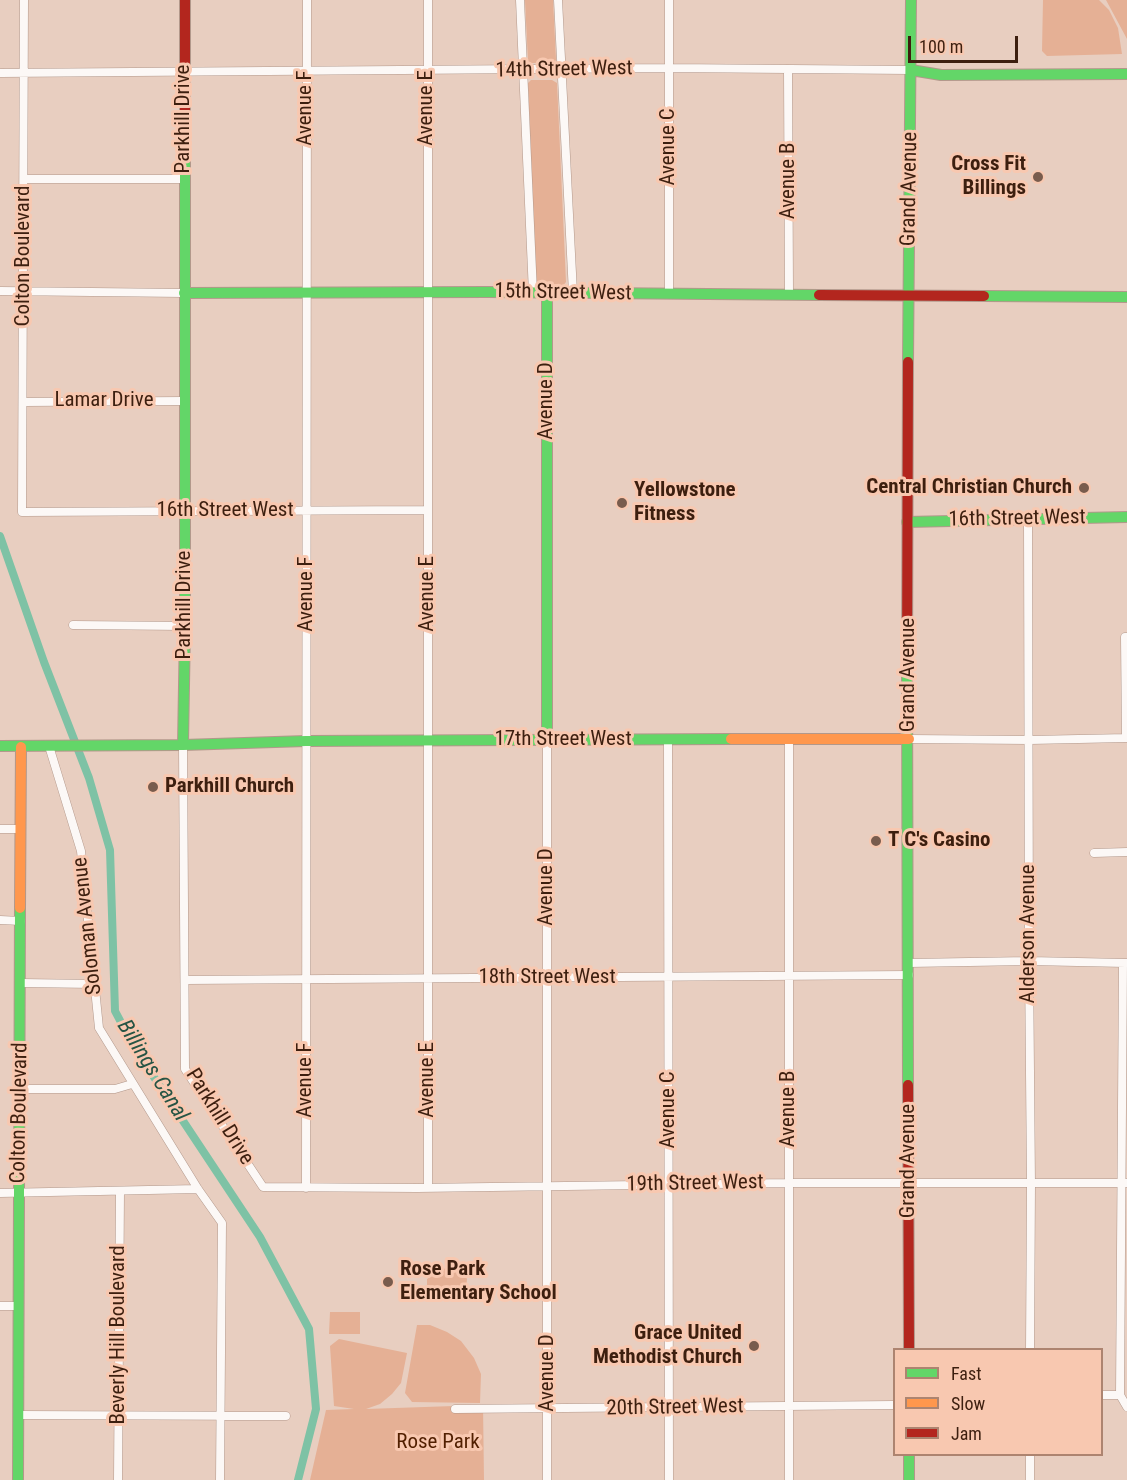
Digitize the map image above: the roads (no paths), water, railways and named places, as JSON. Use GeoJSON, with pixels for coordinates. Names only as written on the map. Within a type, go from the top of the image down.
{"type":"FeatureCollection","features":[{"type":"Feature","properties":{"kind":"street","name":"Colton Boulevard"},"geometry":{"type":"LineString","coordinates":[[22,512],[24,0]]}},
{"type":"Feature","properties":{"kind":"street","name":"Parkhill Drive"},"geometry":{"type":"LineString","coordinates":[[184,0],[185,1069],[263,1187]]}},
{"type":"Feature","properties":{"kind":"street","name":"Avenue F"},"geometry":{"type":"LineString","coordinates":[[306,1188],[307,0]]}},
{"type":"Feature","properties":{"kind":"street","name":"Avenue E"},"geometry":{"type":"LineString","coordinates":[[428,0],[428,1188]]}},
{"type":"Feature","properties":{"kind":"street"},"geometry":{"type":"LineString","coordinates":[[520,0],[533,293]]}},
{"type":"Feature","properties":{"kind":"street"},"geometry":{"type":"LineString","coordinates":[[558,0],[573,293]]}},
{"type":"Feature","properties":{"kind":"street","name":"Avenue C"},"geometry":{"type":"LineString","coordinates":[[669,0],[669,294]]}},
{"type":"Feature","properties":{"kind":"street","name":"Grand Avenue"},"geometry":{"type":"LineString","coordinates":[[909,1348],[907,522],[911,0]]}},
{"type":"Feature","properties":{"kind":"street","name":"14th Street West"},"geometry":{"type":"LineString","coordinates":[[0,73],[668,68],[911,70],[941,75],[1127,74]]}},
{"type":"Feature","properties":{"kind":"street","name":"Avenue B"},"geometry":{"type":"LineString","coordinates":[[788,69],[789,294]]}},
{"type":"Feature","properties":{"kind":"street"},"geometry":{"type":"LineString","coordinates":[[24,179],[185,179]]}},
{"type":"Feature","properties":{"kind":"street","name":"15th Street West"},"geometry":{"type":"LineString","coordinates":[[0,291],[305,294],[427,292],[909,294],[1127,297]]}},
{"type":"Feature","properties":{"kind":"street","name":"Avenue D"},"geometry":{"type":"LineString","coordinates":[[547,293],[547,1480]]}},
{"type":"Feature","properties":{"kind":"street","name":"Lamar Drive"},"geometry":{"type":"LineString","coordinates":[[24,402],[185,401]]}},
{"type":"Feature","properties":{"kind":"street","name":"16th Street West"},"geometry":{"type":"LineString","coordinates":[[22,512],[428,510]]}},
{"type":"Feature","properties":{"kind":"street","name":"16th Street West"},"geometry":{"type":"LineString","coordinates":[[907,522],[1127,517]]}},
{"type":"Feature","properties":{"kind":"street","name":"Alderson Avenue"},"geometry":{"type":"LineString","coordinates":[[1028,519],[1030,1348]]}},
{"type":"Feature","properties":{"kind":"street"},"geometry":{"type":"LineString","coordinates":[[73,625],[185,626]]}},
{"type":"Feature","properties":{"kind":"street"},"geometry":{"type":"LineString","coordinates":[[1126,738],[1125,637],[1127,637]]}},
{"type":"Feature","properties":{"kind":"street","name":"17th Street West"},"geometry":{"type":"LineString","coordinates":[[0,747],[306,741],[1126,738]]}},
{"type":"Feature","properties":{"kind":"street","name":"Avenue B"},"geometry":{"type":"LineString","coordinates":[[789,739],[789,1480]]}},
{"type":"Feature","properties":{"kind":"street","name":"Avenue C"},"geometry":{"type":"LineString","coordinates":[[668,740],[669,1480]]}},
{"type":"Feature","properties":{"kind":"street","name":"Soloman Avenue"},"geometry":{"type":"LineString","coordinates":[[49,746],[81,851],[99,1028],[198,1189]]}},
{"type":"Feature","properties":{"kind":"street","name":"Colton Boulevard"},"geometry":{"type":"LineString","coordinates":[[18,1480],[21,747]]}},
{"type":"Feature","properties":{"kind":"street"},"geometry":{"type":"LineString","coordinates":[[0,829],[21,829]]}},
{"type":"Feature","properties":{"kind":"street"},"geometry":{"type":"LineString","coordinates":[[1094,852],[1127,852]]}},
{"type":"Feature","properties":{"kind":"street"},"geometry":{"type":"LineString","coordinates":[[0,920],[21,921]]}},
{"type":"Feature","properties":{"kind":"street","name":"18th Street West"},"geometry":{"type":"LineString","coordinates":[[185,980],[789,976],[1029,961],[1125,963]]}},
{"type":"Feature","properties":{"kind":"street"},"geometry":{"type":"LineString","coordinates":[[1125,963],[1125,1184],[1120,1395],[1127,1407]]}},
{"type":"Feature","properties":{"kind":"street"},"geometry":{"type":"LineString","coordinates":[[21,983],[95,984]]}},
{"type":"Feature","properties":{"kind":"street"},"geometry":{"type":"LineString","coordinates":[[20,1089],[115,1089],[132,1084]]}},
{"type":"Feature","properties":{"kind":"street","name":"19th Street West"},"geometry":{"type":"LineString","coordinates":[[263,1187],[428,1188],[789,1183],[1125,1184]]}},
{"type":"Feature","properties":{"kind":"street"},"geometry":{"type":"LineString","coordinates":[[0,1193],[198,1189],[222,1223],[220,1480]]}},
{"type":"Feature","properties":{"kind":"street","name":"Beverly Hill Boulevard"},"geometry":{"type":"LineString","coordinates":[[118,1480],[120,1191]]}},
{"type":"Feature","properties":{"kind":"street"},"geometry":{"type":"LineString","coordinates":[[0,1306],[18,1306]]}},
{"type":"Feature","properties":{"kind":"street"},"geometry":{"type":"LineString","coordinates":[[1103,1395],[1120,1395]]}},
{"type":"Feature","properties":{"kind":"street","name":"20th Street West"},"geometry":{"type":"LineString","coordinates":[[455,1409],[893,1405]]}},
{"type":"Feature","properties":{"kind":"street"},"geometry":{"type":"LineString","coordinates":[[18,1415],[286,1416]]}},
{"type":"Feature","properties":{"kind":"street"},"geometry":{"type":"LineString","coordinates":[[909,1456],[909,1480]]}},
{"type":"Feature","properties":{"kind":"street"},"geometry":{"type":"LineString","coordinates":[[1030,1456],[1030,1480]]}},
{"type":"Feature","properties":{"kind":"waterway","name":"Billings Canal"},"geometry":{"type":"LineString","coordinates":[[0,536],[44,662],[89,778],[110,850],[115,1011],[134,1047],[260,1237],[309,1329],[316,1409],[298,1480]]}},
{"type":"Feature","properties":{"kind":"place","name":"Cross Fit Billings"},"geometry":{"type":"Point","coordinates":[1038,177]}},
{"type":"Feature","properties":{"kind":"place","name":"Central Christian Church"},"geometry":{"type":"Point","coordinates":[1084,488]}},
{"type":"Feature","properties":{"kind":"place","name":"Yellowstone Fitness"},"geometry":{"type":"Point","coordinates":[622,503]}},
{"type":"Feature","properties":{"kind":"place","name":"Parkhill Church"},"geometry":{"type":"Point","coordinates":[153,787]}},
{"type":"Feature","properties":{"kind":"place","name":"T C's Casino"},"geometry":{"type":"Point","coordinates":[876,841]}},
{"type":"Feature","properties":{"kind":"place","name":"Rose Park Elementary School"},"geometry":{"type":"Point","coordinates":[388,1282]}},
{"type":"Feature","properties":{"kind":"place","name":"Grace United Methodist Church"},"geometry":{"type":"Point","coordinates":[754,1346]}},
{"type":"Feature","properties":{"kind":"park label","name":"Rose Park"},"geometry":{"type":"Point","coordinates":[438,1443]}}]}
